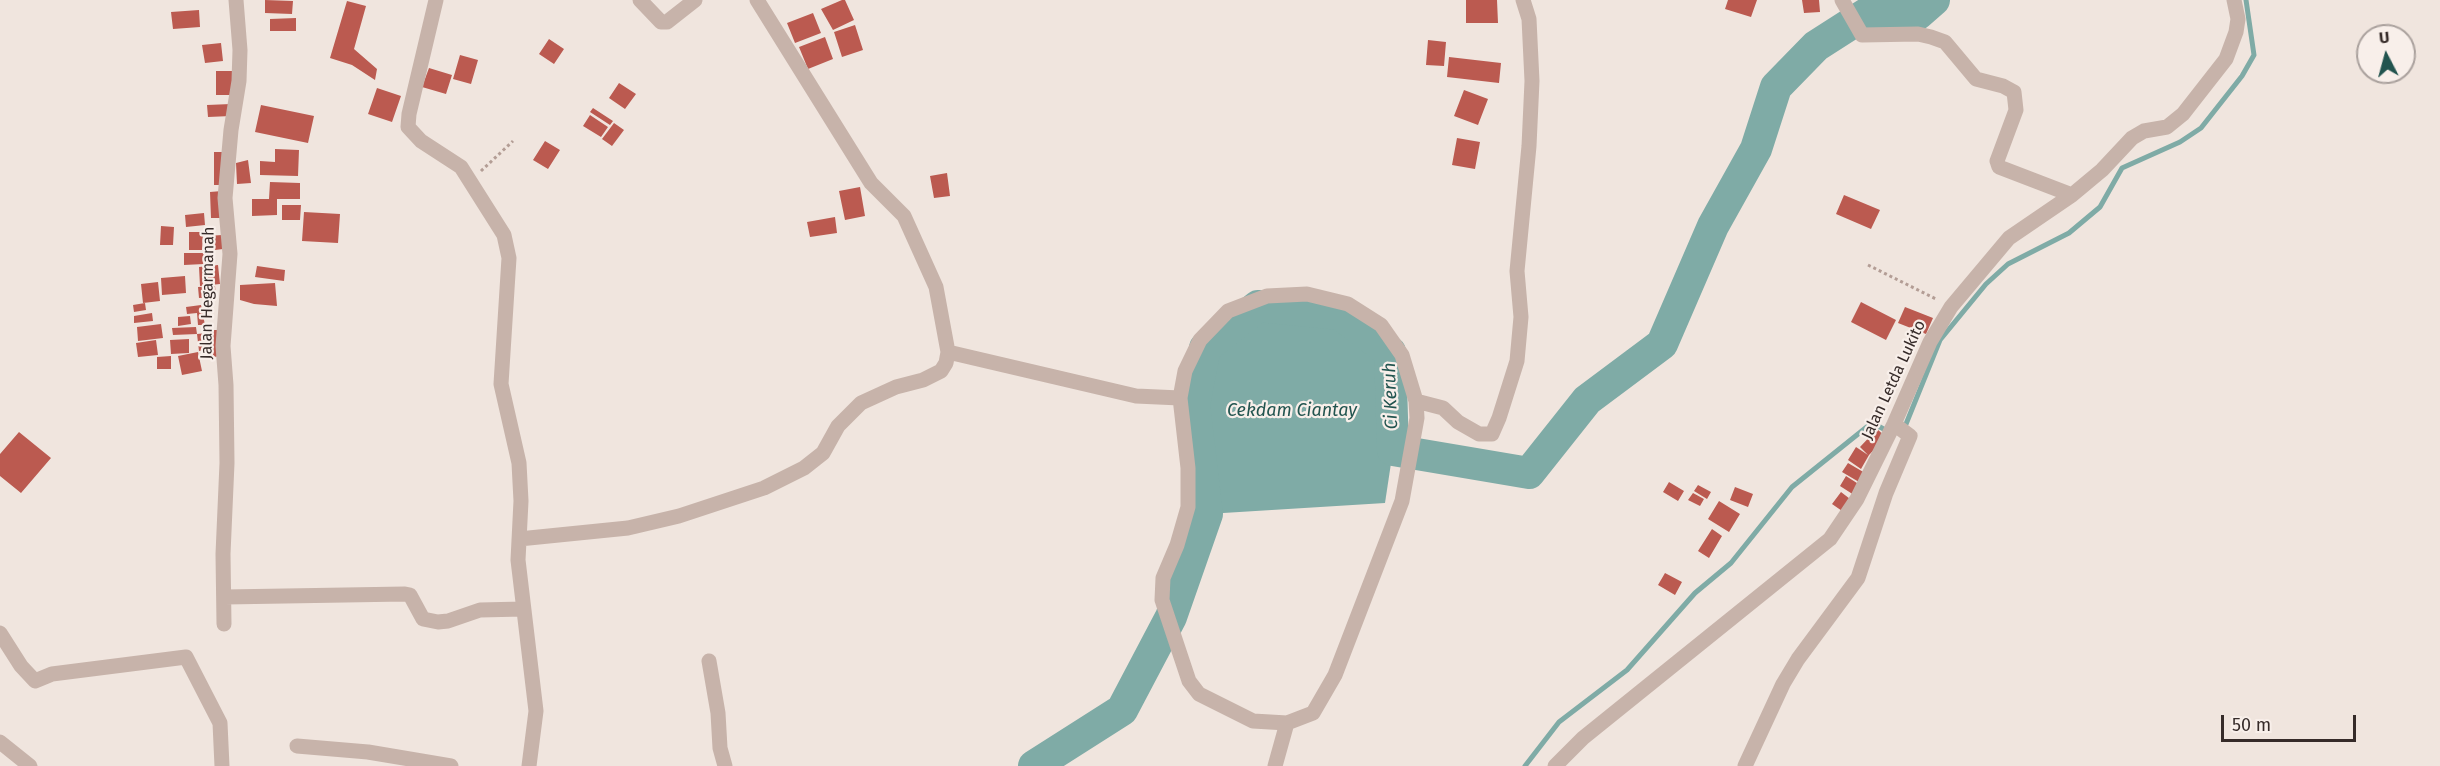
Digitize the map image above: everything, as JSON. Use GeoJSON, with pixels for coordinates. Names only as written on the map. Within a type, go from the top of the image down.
{"type":"FeatureCollection","features":[{"type":"Feature","properties":{"kind":"street","name":"Jalan Hegarmanah"},"geometry":{"type":"LineString","coordinates":[[224,624],[223,554],[227,502],[226,385],[223,346],[230,254],[225,198],[231,130],[239,81],[240,50],[236,0]]}},
{"type":"Feature","properties":{"kind":"street"},"geometry":{"type":"LineString","coordinates":[[436,0],[409,114],[408,127],[421,141],[461,167],[504,236],[508,258],[501,384],[519,463],[521,501],[519,539],[523,609],[536,711],[529,766]]}},
{"type":"Feature","properties":{"kind":"street"},"geometry":{"type":"LineString","coordinates":[[640,0],[661,22],[667,22],[695,0]]}},
{"type":"Feature","properties":{"kind":"street"},"geometry":{"type":"LineString","coordinates":[[519,539],[628,528],[679,516],[764,488],[804,468],[823,453],[838,426],[861,404],[896,387],[923,380],[940,371],[946,363],[948,352],[936,287],[904,216],[871,183],[757,0]]}},
{"type":"Feature","properties":{"kind":"street"},"geometry":{"type":"LineString","coordinates":[[1416,401],[1443,408],[1458,422],[1479,434],[1492,434],[1517,361],[1521,317],[1517,271],[1529,146],[1532,81],[1529,19],[1523,0]]}},
{"type":"Feature","properties":{"kind":"street","name":"Jalan Letda Lukito"},"geometry":{"type":"LineString","coordinates":[[1555,766],[1582,738],[1830,539],[1857,499],[1896,430],[1930,342],[1951,307],[2009,238],[2072,195],[2102,170],[2132,138],[2144,131],[2167,127],[2183,114],[2226,59],[2236,32],[2238,19],[2234,0]]}},
{"type":"Feature","properties":{"kind":"street"},"geometry":{"type":"LineString","coordinates":[[1844,4],[1862,35],[1918,34],[1931,36],[1945,42],[1976,79],[2003,86],[2014,92],[2016,110],[1997,161],[1999,167],[2072,195]]}},
{"type":"Feature","properties":{"kind":"street"},"geometry":{"type":"LineString","coordinates":[[1307,294],[1348,304],[1381,325],[1402,355],[1416,401],[1417,417],[1402,501],[1335,675],[1313,713],[1287,723],[1253,721],[1199,694],[1189,681],[1162,600],[1163,578],[1177,545],[1188,507],[1188,468],[1180,398],[1185,371],[1200,340],[1228,311],[1267,296],[1307,294]]}},
{"type":"Feature","properties":{"kind":"street"},"geometry":{"type":"LineString","coordinates":[[948,352],[1136,396],[1180,398]]}},
{"type":"Feature","properties":{"kind":"street"},"geometry":{"type":"LineString","coordinates":[[1745,766],[1783,684],[1798,658],[1858,578],[1886,493],[1910,436],[1896,430]]}},
{"type":"Feature","properties":{"kind":"street"},"geometry":{"type":"LineString","coordinates":[[225,597],[405,594],[410,595],[423,619],[438,622],[480,610],[523,609]]}},
{"type":"Feature","properties":{"kind":"street"},"geometry":{"type":"LineString","coordinates":[[0,633],[21,666],[35,681],[52,674],[186,657],[220,723],[222,766]]}},
{"type":"Feature","properties":{"kind":"street"},"geometry":{"type":"LineString","coordinates":[[709,661],[718,713],[720,748],[725,766]]}},
{"type":"Feature","properties":{"kind":"street"},"geometry":{"type":"LineString","coordinates":[[1275,766],[1287,723]]}},
{"type":"Feature","properties":{"kind":"street"},"geometry":{"type":"LineString","coordinates":[[0,742],[28,765]]}},
{"type":"Feature","properties":{"kind":"street"},"geometry":{"type":"LineString","coordinates":[[297,746],[368,752],[451,766]]}},
{"type":"Feature","properties":{"kind":"path"},"geometry":{"type":"LineString","coordinates":[[471,182],[513,141]]}},
{"type":"Feature","properties":{"kind":"path"},"geometry":{"type":"LineString","coordinates":[[1868,265],[1951,307]]}},
{"type":"Feature","properties":{"kind":"water","name":"Cekdam Ciantay"},"geometry":{"type":"Polygon","coordinates":[[[1258,306],[1340,314],[1388,352],[1393,450],[1385,503],[1207,514],[1197,491],[1194,405],[1205,348],[1258,306]]]}},
{"type":"Feature","properties":{"kind":"building"},"geometry":{"type":"Polygon","coordinates":[[[265,0],[293,1],[292,14],[265,13],[265,0]]]}},
{"type":"Feature","properties":{"kind":"building"},"geometry":{"type":"Polygon","coordinates":[[[845,0],[854,20],[833,30],[821,9],[845,0]]]}},
{"type":"Feature","properties":{"kind":"building"},"geometry":{"type":"Polygon","coordinates":[[[1466,0],[1497,0],[1498,23],[1466,23],[1466,0]]]}},
{"type":"Feature","properties":{"kind":"building"},"geometry":{"type":"Polygon","coordinates":[[[1728,0],[1757,0],[1751,17],[1725,9],[1728,0]]]}},
{"type":"Feature","properties":{"kind":"building"},"geometry":{"type":"Polygon","coordinates":[[[1802,0],[1819,0],[1820,12],[1804,13],[1802,0]]]}},
{"type":"Feature","properties":{"kind":"building"},"geometry":{"type":"Polygon","coordinates":[[[347,1],[366,6],[354,49],[377,69],[375,80],[352,65],[330,58],[347,1]]]}},
{"type":"Feature","properties":{"kind":"building"},"geometry":{"type":"Polygon","coordinates":[[[199,10],[200,27],[173,29],[171,12],[199,10]]]}},
{"type":"Feature","properties":{"kind":"building"},"geometry":{"type":"Polygon","coordinates":[[[813,13],[821,33],[795,43],[787,23],[813,13]]]}},
{"type":"Feature","properties":{"kind":"building"},"geometry":{"type":"Polygon","coordinates":[[[296,18],[296,31],[270,31],[270,19],[296,18]]]}},
{"type":"Feature","properties":{"kind":"building"},"geometry":{"type":"Polygon","coordinates":[[[855,25],[863,50],[842,57],[834,32],[855,25]]]}},
{"type":"Feature","properties":{"kind":"building"},"geometry":{"type":"Polygon","coordinates":[[[825,37],[833,59],[808,69],[799,47],[825,37]]]}},
{"type":"Feature","properties":{"kind":"building"},"geometry":{"type":"Polygon","coordinates":[[[549,39],[564,49],[554,64],[539,54],[549,39]]]}},
{"type":"Feature","properties":{"kind":"building"},"geometry":{"type":"Polygon","coordinates":[[[1428,40],[1446,42],[1444,66],[1426,65],[1428,40]]]}},
{"type":"Feature","properties":{"kind":"building"},"geometry":{"type":"Polygon","coordinates":[[[221,43],[223,61],[205,63],[202,45],[221,43]]]}},
{"type":"Feature","properties":{"kind":"building"},"geometry":{"type":"Polygon","coordinates":[[[460,55],[478,60],[471,84],[453,79],[460,55]]]}},
{"type":"Feature","properties":{"kind":"building"},"geometry":{"type":"Polygon","coordinates":[[[1449,57],[1501,63],[1499,83],[1447,77],[1449,57]]]}},
{"type":"Feature","properties":{"kind":"building"},"geometry":{"type":"Polygon","coordinates":[[[429,68],[452,75],[446,94],[422,87],[429,68]]]}},
{"type":"Feature","properties":{"kind":"building"},"geometry":{"type":"Polygon","coordinates":[[[216,71],[234,71],[234,95],[216,95],[216,71]]]}},
{"type":"Feature","properties":{"kind":"building"},"geometry":{"type":"Polygon","coordinates":[[[619,83],[636,94],[625,109],[609,98],[619,83]]]}},
{"type":"Feature","properties":{"kind":"building"},"geometry":{"type":"Polygon","coordinates":[[[377,88],[401,96],[392,122],[368,114],[377,88]]]}},
{"type":"Feature","properties":{"kind":"building"},"geometry":{"type":"Polygon","coordinates":[[[1464,90],[1488,99],[1478,125],[1454,116],[1464,90]]]}},
{"type":"Feature","properties":{"kind":"building"},"geometry":{"type":"Polygon","coordinates":[[[231,104],[231,116],[208,117],[207,105],[231,104]]]}},
{"type":"Feature","properties":{"kind":"building"},"geometry":{"type":"Polygon","coordinates":[[[261,105],[314,116],[308,143],[255,132],[261,105]]]}},
{"type":"Feature","properties":{"kind":"building"},"geometry":{"type":"Polygon","coordinates":[[[593,108],[613,121],[610,125],[590,112],[593,108]]]}},
{"type":"Feature","properties":{"kind":"building"},"geometry":{"type":"Polygon","coordinates":[[[590,115],[608,127],[601,137],[583,126],[590,115]]]}},
{"type":"Feature","properties":{"kind":"building"},"geometry":{"type":"Polygon","coordinates":[[[614,123],[624,130],[612,146],[602,139],[614,123]]]}},
{"type":"Feature","properties":{"kind":"building"},"geometry":{"type":"Polygon","coordinates":[[[1457,138],[1480,142],[1475,169],[1452,165],[1457,138]]]}},
{"type":"Feature","properties":{"kind":"building"},"geometry":{"type":"Polygon","coordinates":[[[545,141],[560,150],[548,169],[533,160],[545,141]]]}},
{"type":"Feature","properties":{"kind":"building"},"geometry":{"type":"Polygon","coordinates":[[[275,149],[299,150],[298,176],[260,175],[260,161],[275,162],[275,149]]]}},
{"type":"Feature","properties":{"kind":"building"},"geometry":{"type":"Polygon","coordinates":[[[214,152],[224,152],[224,185],[214,185],[214,152]]]}},
{"type":"Feature","properties":{"kind":"building"},"geometry":{"type":"Polygon","coordinates":[[[248,160],[251,183],[237,184],[236,163],[248,160]]]}},
{"type":"Feature","properties":{"kind":"building"},"geometry":{"type":"Polygon","coordinates":[[[947,173],[950,196],[934,198],[930,176],[947,173]]]}},
{"type":"Feature","properties":{"kind":"building"},"geometry":{"type":"Polygon","coordinates":[[[270,182],[300,183],[300,199],[277,199],[277,215],[252,216],[252,199],[269,199],[270,182]]]}},
{"type":"Feature","properties":{"kind":"building"},"geometry":{"type":"Polygon","coordinates":[[[860,187],[865,216],[845,220],[839,191],[860,187]]]}},
{"type":"Feature","properties":{"kind":"building"},"geometry":{"type":"Polygon","coordinates":[[[222,191],[223,218],[211,218],[210,192],[222,191]]]}},
{"type":"Feature","properties":{"kind":"building"},"geometry":{"type":"Polygon","coordinates":[[[1844,195],[1880,210],[1871,229],[1836,214],[1844,195]]]}},
{"type":"Feature","properties":{"kind":"building"},"geometry":{"type":"Polygon","coordinates":[[[282,205],[301,205],[300,220],[282,220],[282,205]]]}},
{"type":"Feature","properties":{"kind":"building"},"geometry":{"type":"Polygon","coordinates":[[[304,212],[340,214],[338,243],[302,241],[304,212]]]}},
{"type":"Feature","properties":{"kind":"building"},"geometry":{"type":"Polygon","coordinates":[[[204,213],[205,225],[186,227],[185,215],[204,213]]]}},
{"type":"Feature","properties":{"kind":"building"},"geometry":{"type":"Polygon","coordinates":[[[835,217],[837,233],[810,237],[807,222],[835,217]]]}},
{"type":"Feature","properties":{"kind":"building"},"geometry":{"type":"Polygon","coordinates":[[[161,226],[174,227],[173,245],[160,245],[161,226]]]}},
{"type":"Feature","properties":{"kind":"building"},"geometry":{"type":"Polygon","coordinates":[[[189,232],[203,232],[202,250],[189,250],[189,232]]]}},
{"type":"Feature","properties":{"kind":"building"},"geometry":{"type":"Polygon","coordinates":[[[222,235],[223,249],[207,251],[207,236],[222,235]]]}},
{"type":"Feature","properties":{"kind":"building"},"geometry":{"type":"Polygon","coordinates":[[[184,253],[204,253],[204,264],[184,265],[184,253]]]}},
{"type":"Feature","properties":{"kind":"building"},"geometry":{"type":"Polygon","coordinates":[[[218,265],[220,284],[200,286],[199,267],[218,265]]]}},
{"type":"Feature","properties":{"kind":"building"},"geometry":{"type":"Polygon","coordinates":[[[257,266],[285,270],[284,281],[255,277],[257,266]]]}},
{"type":"Feature","properties":{"kind":"building"},"geometry":{"type":"Polygon","coordinates":[[[185,276],[186,293],[162,295],[161,278],[185,276]]]}},
{"type":"Feature","properties":{"kind":"building"},"geometry":{"type":"Polygon","coordinates":[[[158,282],[160,301],[143,303],[141,284],[158,282]]]}},
{"type":"Feature","properties":{"kind":"building"},"geometry":{"type":"Polygon","coordinates":[[[275,283],[277,306],[240,300],[240,285],[275,283]]]}},
{"type":"Feature","properties":{"kind":"building"},"geometry":{"type":"Polygon","coordinates":[[[215,286],[216,297],[199,298],[198,287],[215,286]]]}},
{"type":"Feature","properties":{"kind":"building"},"geometry":{"type":"Polygon","coordinates":[[[1861,302],[1896,320],[1886,340],[1851,322],[1861,302]]]}},
{"type":"Feature","properties":{"kind":"building"},"geometry":{"type":"Polygon","coordinates":[[[145,303],[146,310],[134,312],[133,305],[145,303]]]}},
{"type":"Feature","properties":{"kind":"building"},"geometry":{"type":"Polygon","coordinates":[[[201,305],[205,325],[198,325],[197,313],[187,314],[186,307],[201,305]]]}},
{"type":"Feature","properties":{"kind":"building"},"geometry":{"type":"Polygon","coordinates":[[[1905,307],[1933,318],[1926,334],[1898,323],[1905,307]]]}},
{"type":"Feature","properties":{"kind":"building"},"geometry":{"type":"Polygon","coordinates":[[[152,313],[153,321],[134,323],[134,316],[152,313]]]}},
{"type":"Feature","properties":{"kind":"building"},"geometry":{"type":"Polygon","coordinates":[[[190,316],[191,324],[178,326],[178,317],[190,316]]]}},
{"type":"Feature","properties":{"kind":"building"},"geometry":{"type":"Polygon","coordinates":[[[161,324],[163,338],[138,341],[137,327],[161,324]]]}},
{"type":"Feature","properties":{"kind":"building"},"geometry":{"type":"Polygon","coordinates":[[[196,327],[197,334],[173,335],[172,328],[196,327]]]}},
{"type":"Feature","properties":{"kind":"building"},"geometry":{"type":"Polygon","coordinates":[[[212,330],[219,330],[221,356],[213,357],[212,330]]]}},
{"type":"Feature","properties":{"kind":"building"},"geometry":{"type":"Polygon","coordinates":[[[208,333],[210,349],[199,351],[197,334],[208,333]]]}},
{"type":"Feature","properties":{"kind":"building"},"geometry":{"type":"Polygon","coordinates":[[[189,339],[189,353],[171,354],[170,340],[189,339]]]}},
{"type":"Feature","properties":{"kind":"building"},"geometry":{"type":"Polygon","coordinates":[[[156,340],[158,355],[138,357],[136,343],[156,340]]]}},
{"type":"Feature","properties":{"kind":"building"},"geometry":{"type":"Polygon","coordinates":[[[198,352],[202,371],[182,375],[178,356],[198,352]]]}},
{"type":"Feature","properties":{"kind":"building"},"geometry":{"type":"Polygon","coordinates":[[[171,356],[171,369],[157,369],[157,357],[171,356]]]}},
{"type":"Feature","properties":{"kind":"building"},"geometry":{"type":"Polygon","coordinates":[[[1877,429],[1886,437],[1869,455],[1861,469],[1848,460],[1856,447],[1868,455],[1860,447],[1877,429]]]}},
{"type":"Feature","properties":{"kind":"building"},"geometry":{"type":"Polygon","coordinates":[[[19,432],[51,458],[21,493],[0,476],[0,454],[19,432]]]}},
{"type":"Feature","properties":{"kind":"building"},"geometry":{"type":"Polygon","coordinates":[[[1848,463],[1865,473],[1859,482],[1842,472],[1848,463]]]}},
{"type":"Feature","properties":{"kind":"building"},"geometry":{"type":"Polygon","coordinates":[[[1846,476],[1860,485],[1854,495],[1840,486],[1846,476]]]}},
{"type":"Feature","properties":{"kind":"building"},"geometry":{"type":"Polygon","coordinates":[[[1669,482],[1684,491],[1678,501],[1663,492],[1669,482]]]}},
{"type":"Feature","properties":{"kind":"building"},"geometry":{"type":"Polygon","coordinates":[[[1698,485],[1711,492],[1707,499],[1694,491],[1698,485]]]}},
{"type":"Feature","properties":{"kind":"building"},"geometry":{"type":"Polygon","coordinates":[[[1735,487],[1753,494],[1748,507],[1730,500],[1735,487]]]}},
{"type":"Feature","properties":{"kind":"building"},"geometry":{"type":"Polygon","coordinates":[[[1841,492],[1854,502],[1845,513],[1832,504],[1841,492]]]}},
{"type":"Feature","properties":{"kind":"building"},"geometry":{"type":"Polygon","coordinates":[[[1693,493],[1704,499],[1700,506],[1688,500],[1693,493]]]}},
{"type":"Feature","properties":{"kind":"building"},"geometry":{"type":"Polygon","coordinates":[[[1719,501],[1740,514],[1729,532],[1708,519],[1719,501]]]}},
{"type":"Feature","properties":{"kind":"building"},"geometry":{"type":"Polygon","coordinates":[[[1712,529],[1722,536],[1709,558],[1698,551],[1712,529]]]}},
{"type":"Feature","properties":{"kind":"building"},"geometry":{"type":"Polygon","coordinates":[[[1665,573],[1682,582],[1675,595],[1658,585],[1665,573]]]}},
{"type":"Feature","properties":{"kind":"waterway","name":"Ci Keruh"},"geometry":{"type":"LineString","coordinates":[[1034,766],[1122,710],[1171,617],[1207,514],[1194,405],[1205,348],[1258,306],[1340,314],[1390,352],[1393,450],[1529,473],[1587,400],[1662,344],[1713,226],[1756,149],[1776,87],[1816,46],[1866,14],[1918,14],[1934,0]]}},
{"type":"Feature","properties":{"kind":"waterway"},"geometry":{"type":"LineString","coordinates":[[1904,429],[1940,340],[1986,284],[2008,264],[2069,233],[2100,207],[2122,168],[2180,142],[2201,128],[2242,76],[2254,55],[2246,0]]}},
{"type":"Feature","properties":{"kind":"waterway"},"geometry":{"type":"LineString","coordinates":[[1525,766],[1559,722],[1627,670],[1695,593],[1731,563],[1792,487],[1868,426],[1880,427],[1889,432]]}}]}
